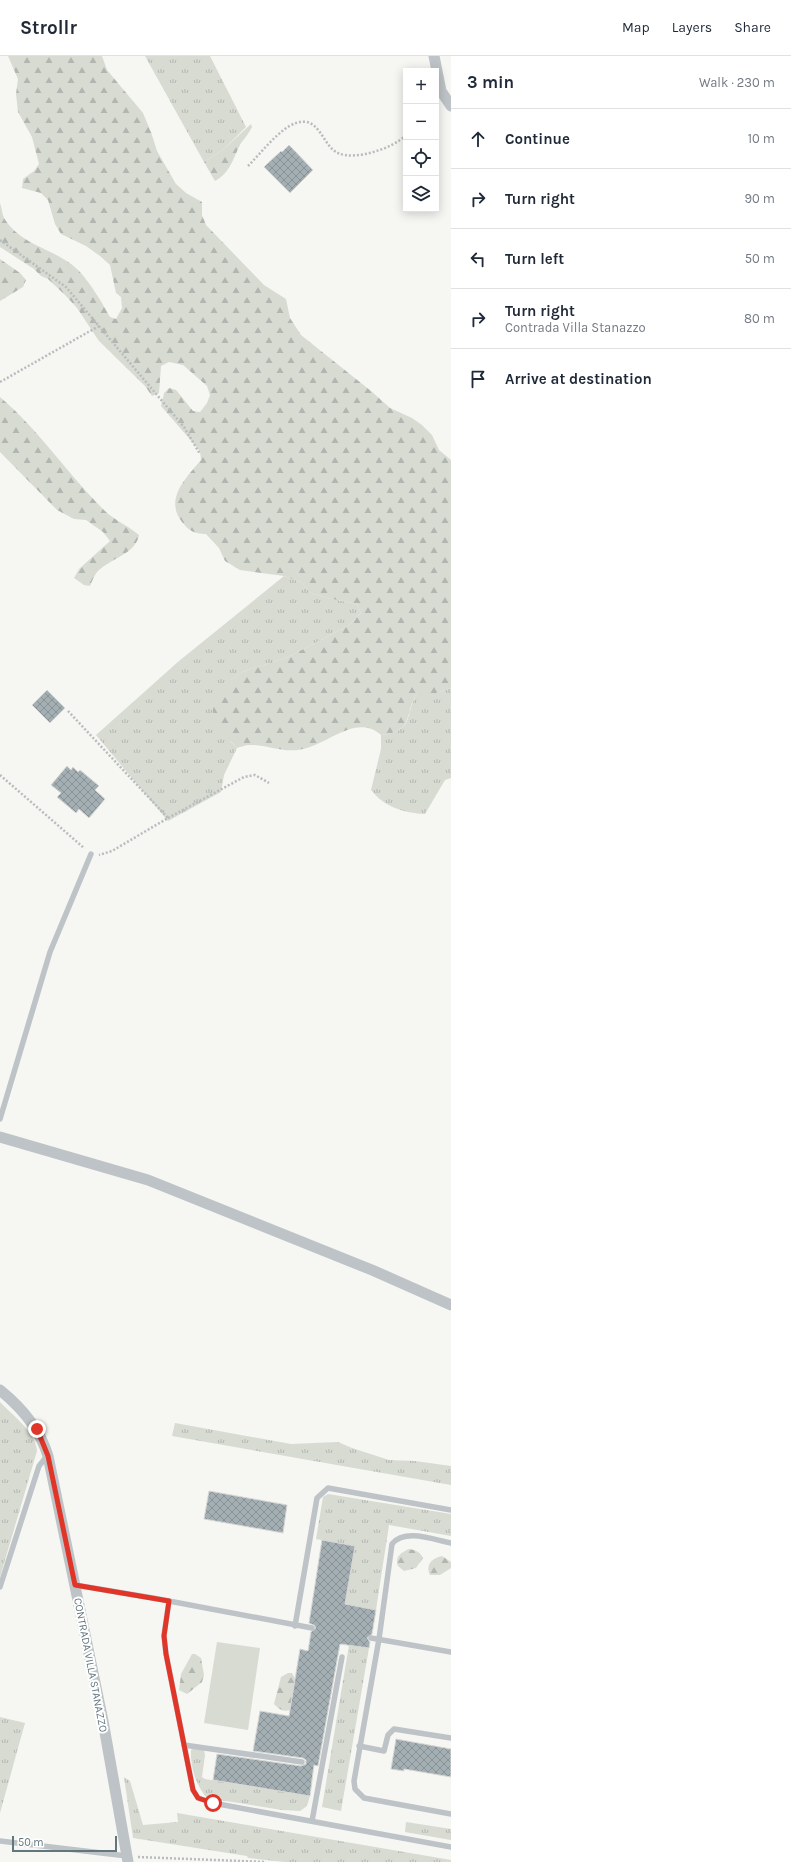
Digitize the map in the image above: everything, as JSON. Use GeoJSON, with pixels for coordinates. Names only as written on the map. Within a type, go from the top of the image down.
{"type":"FeatureCollection","features":[{"type":"Feature","properties":{"kind":"street"},"geometry":{"type":"LineString","coordinates":[[434,56],[441,91],[451,106]]}},
{"type":"Feature","properties":{"kind":"street"},"geometry":{"type":"LineString","coordinates":[[0,1137],[148,1180],[372,1270],[451,1305]]}},
{"type":"Feature","properties":{"kind":"street","name":"CONTRADA VILLA STANAZZO"},"geometry":{"type":"LineString","coordinates":[[0,1390],[24,1412],[37,1429],[48,1456],[75,1585],[128,1859]]}},
{"type":"Feature","properties":{"kind":"lane"},"geometry":{"type":"LineString","coordinates":[[0,1119],[50,952],[91,854]]}},
{"type":"Feature","properties":{"kind":"lane"},"geometry":{"type":"LineString","coordinates":[[0,1586],[39,1466],[48,1456]]}},
{"type":"Feature","properties":{"kind":"lane"},"geometry":{"type":"LineString","coordinates":[[295,1626],[317,1498],[328,1488],[451,1510]]}},
{"type":"Feature","properties":{"kind":"lane"},"geometry":{"type":"LineString","coordinates":[[451,1543],[405,1535],[397,1538],[392,1544],[379,1639],[354,1781],[355,1789],[364,1798],[451,1814]]}},
{"type":"Feature","properties":{"kind":"lane"},"geometry":{"type":"LineString","coordinates":[[75,1585],[312,1628]]}},
{"type":"Feature","properties":{"kind":"lane"},"geometry":{"type":"LineString","coordinates":[[169,1601],[164,1636],[166,1654],[193,1790],[198,1798],[213,1803],[451,1847]]}},
{"type":"Feature","properties":{"kind":"lane"},"geometry":{"type":"LineString","coordinates":[[371,1638],[451,1652]]}},
{"type":"Feature","properties":{"kind":"lane"},"geometry":{"type":"LineString","coordinates":[[312,1821],[342,1657]]}},
{"type":"Feature","properties":{"kind":"lane"},"geometry":{"type":"LineString","coordinates":[[359,1746],[384,1751],[388,1735],[394,1729],[451,1738]]}},
{"type":"Feature","properties":{"kind":"lane"},"geometry":{"type":"LineString","coordinates":[[184,1744],[302,1762]]}},
{"type":"Feature","properties":{"kind":"lane"},"geometry":{"type":"LineString","coordinates":[[0,1841],[128,1859]]}},
{"type":"Feature","properties":{"kind":"path"},"geometry":{"type":"LineString","coordinates":[[248,166],[286,128],[296,123],[306,121],[314,125],[336,153],[350,156],[393,146],[403,138]]}},
{"type":"Feature","properties":{"kind":"path"},"geometry":{"type":"LineString","coordinates":[[0,240],[66,287],[184,427],[200,454]]}},
{"type":"Feature","properties":{"kind":"path"},"geometry":{"type":"LineString","coordinates":[[0,382],[99,326]]}},
{"type":"Feature","properties":{"kind":"path"},"geometry":{"type":"LineString","coordinates":[[68,711],[168,818]]}},
{"type":"Feature","properties":{"kind":"path"},"geometry":{"type":"LineString","coordinates":[[0,775],[91,854],[99,855],[112,851],[168,818],[244,778],[255,775],[269,782]]}},
{"type":"Feature","properties":{"kind":"path"},"geometry":{"type":"LineString","coordinates":[[128,1859],[266,1862]]}},
{"type":"Feature","properties":{"kind":"green space"},"geometry":{"type":"Polygon","coordinates":[[[8,56],[102,56],[107,70],[143,113],[157,151],[176,184],[186,193],[202,202],[202,215],[206,225],[264,285],[286,299],[290,318],[301,335],[390,408],[412,418],[422,425],[432,435],[439,450],[451,460],[451,688],[436,693],[417,693],[404,726],[399,730],[381,735],[373,729],[364,727],[355,728],[346,730],[310,747],[285,750],[256,745],[248,745],[237,748],[219,729],[213,712],[213,705],[217,697],[231,680],[242,672],[288,657],[327,637],[349,625],[361,613],[357,604],[311,593],[301,582],[284,576],[240,570],[225,561],[219,548],[206,534],[190,530],[182,522],[175,505],[176,497],[184,481],[201,460],[200,451],[161,406],[164,393],[169,388],[176,390],[193,411],[200,412],[207,403],[210,395],[207,386],[183,365],[169,362],[161,366],[159,393],[152,396],[145,386],[99,341],[77,308],[65,295],[48,279],[41,276],[34,269],[0,247],[0,203],[4,218],[11,227],[29,241],[69,262],[77,269],[90,285],[110,317],[116,319],[122,308],[121,297],[116,293],[110,265],[86,246],[61,234],[55,224],[48,200],[41,193],[22,188],[23,179],[34,171],[39,164],[32,137],[18,112],[16,94],[18,79],[8,56]]]}},
{"type":"Feature","properties":{"kind":"green space"},"geometry":{"type":"Polygon","coordinates":[[[145,56],[210,56],[246,127],[224,149],[204,162],[145,56]]]}},
{"type":"Feature","properties":{"kind":"green space"},"geometry":{"type":"Polygon","coordinates":[[[251,124],[252,127],[241,143],[228,169],[215,181],[204,162],[224,149],[251,124]]]}},
{"type":"Feature","properties":{"kind":"green space"},"geometry":{"type":"Polygon","coordinates":[[[0,259],[20,273],[26,280],[23,287],[0,301],[0,259]]]}},
{"type":"Feature","properties":{"kind":"green space"},"geometry":{"type":"Polygon","coordinates":[[[0,397],[40,437],[102,508],[139,535],[137,542],[128,552],[108,563],[97,572],[90,586],[84,585],[74,578],[79,569],[110,541],[103,532],[86,520],[74,519],[57,510],[0,452],[0,397]]]}},
{"type":"Feature","properties":{"kind":"green space"},"geometry":{"type":"Polygon","coordinates":[[[284,576],[301,582],[311,593],[357,604],[361,613],[349,625],[327,637],[288,657],[242,672],[231,680],[230,741],[237,748],[224,775],[221,792],[168,821],[96,735],[179,661],[284,576]]]}},
{"type":"Feature","properties":{"kind":"green space"},"geometry":{"type":"Polygon","coordinates":[[[451,688],[451,778],[445,780],[425,814],[410,812],[388,805],[371,790],[381,749],[381,735],[392,733],[404,726],[417,693],[436,693],[451,688]]]}},
{"type":"Feature","properties":{"kind":"green space"},"geometry":{"type":"Polygon","coordinates":[[[0,1402],[28,1431],[36,1444],[37,1451],[0,1577],[0,1402]]]}},
{"type":"Feature","properties":{"kind":"green space"},"geometry":{"type":"Polygon","coordinates":[[[175,1423],[291,1444],[338,1442],[389,1460],[415,1461],[451,1466],[451,1485],[172,1436],[175,1423]]]}},
{"type":"Feature","properties":{"kind":"green space"},"geometry":{"type":"Polygon","coordinates":[[[328,1494],[451,1514],[451,1536],[389,1525],[376,1610],[345,1604],[355,1546],[316,1539],[323,1497],[328,1494]]]}},
{"type":"Feature","properties":{"kind":"green space"},"geometry":{"type":"Polygon","coordinates":[[[409,1549],[418,1552],[423,1558],[416,1568],[404,1571],[398,1566],[397,1560],[401,1553],[409,1549]]]}},
{"type":"Feature","properties":{"kind":"green space"},"geometry":{"type":"Polygon","coordinates":[[[442,1556],[451,1562],[451,1568],[440,1575],[430,1575],[428,1568],[430,1562],[435,1558],[442,1556]]]}},
{"type":"Feature","properties":{"kind":"green space"},"geometry":{"type":"Polygon","coordinates":[[[217,1642],[260,1648],[248,1730],[204,1723],[217,1642]]]}},
{"type":"Feature","properties":{"kind":"green space"},"geometry":{"type":"Polygon","coordinates":[[[349,1645],[369,1648],[341,1811],[322,1807],[349,1645]]]}},
{"type":"Feature","properties":{"kind":"green space"},"geometry":{"type":"Polygon","coordinates":[[[192,1654],[195,1654],[201,1658],[204,1675],[202,1682],[187,1694],[179,1690],[181,1674],[192,1654]]]}},
{"type":"Feature","properties":{"kind":"green space"},"geometry":{"type":"Polygon","coordinates":[[[288,1673],[292,1673],[295,1678],[290,1710],[285,1711],[279,1709],[274,1704],[281,1677],[288,1673]]]}},
{"type":"Feature","properties":{"kind":"green space"},"geometry":{"type":"Polygon","coordinates":[[[0,1717],[25,1723],[0,1813],[0,1717]]]}},
{"type":"Feature","properties":{"kind":"green space"},"geometry":{"type":"Polygon","coordinates":[[[194,1748],[204,1750],[205,1755],[202,1777],[205,1779],[310,1796],[307,1806],[300,1811],[282,1810],[207,1798],[197,1782],[193,1769],[191,1750],[194,1748]]]}},
{"type":"Feature","properties":{"kind":"green space"},"geometry":{"type":"Polygon","coordinates":[[[124,1777],[130,1781],[143,1825],[178,1822],[177,1813],[451,1860],[451,1862],[285,1862],[248,1858],[247,1856],[133,1838],[124,1777]]]}},
{"type":"Feature","properties":{"kind":"green space"},"geometry":{"type":"Polygon","coordinates":[[[406,1822],[451,1829],[451,1840],[405,1832],[406,1822]]]}},
{"type":"Feature","properties":{"kind":"building"},"geometry":{"type":"Polygon","coordinates":[[[289,145],[313,170],[290,193],[264,167],[289,145]]]}},
{"type":"Feature","properties":{"kind":"building"},"geometry":{"type":"Polygon","coordinates":[[[47,690],[65,708],[50,723],[32,705],[47,690]]]}},
{"type":"Feature","properties":{"kind":"building"},"geometry":{"type":"Polygon","coordinates":[[[67,766],[71,770],[73,767],[78,772],[80,770],[99,786],[95,790],[105,799],[89,818],[79,809],[76,813],[57,797],[61,793],[51,785],[67,766]]]}},
{"type":"Feature","properties":{"kind":"building"},"geometry":{"type":"Polygon","coordinates":[[[209,1491],[287,1505],[283,1533],[204,1519],[209,1491]]]}},
{"type":"Feature","properties":{"kind":"building"},"geometry":{"type":"Polygon","coordinates":[[[322,1540],[355,1546],[345,1604],[376,1610],[372,1634],[367,1638],[370,1642],[369,1648],[340,1644],[318,1766],[314,1765],[310,1796],[213,1780],[217,1754],[301,1766],[306,1764],[306,1760],[303,1758],[253,1751],[260,1711],[289,1716],[300,1649],[308,1651],[311,1632],[316,1628],[314,1625],[309,1623],[322,1540]]]}},
{"type":"Feature","properties":{"kind":"building"},"geometry":{"type":"Polygon","coordinates":[[[396,1739],[451,1749],[451,1777],[404,1769],[404,1771],[391,1769],[396,1739]]]}},
{"type":"Feature","properties":{"kind":"route"},"geometry":{"type":"LineString","coordinates":[[37,1429],[48,1456],[75,1585],[169,1601],[164,1636],[166,1654],[193,1790],[198,1798],[213,1803]]}}]}
